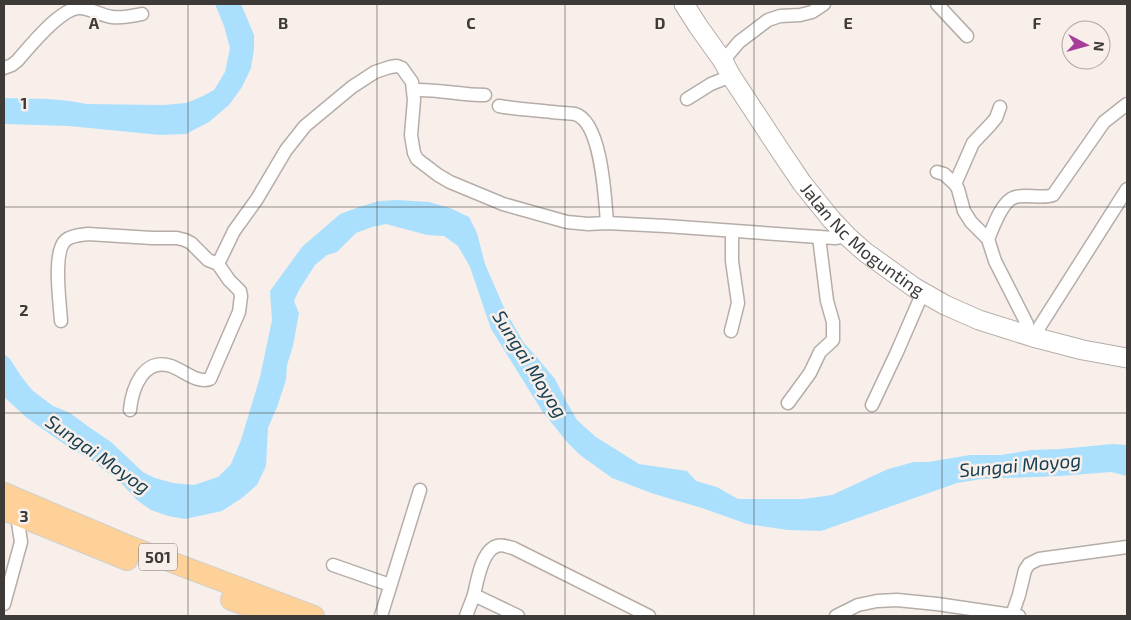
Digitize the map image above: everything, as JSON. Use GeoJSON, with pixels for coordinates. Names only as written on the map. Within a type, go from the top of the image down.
{"type":"FeatureCollection","features":[{"type":"Feature","properties":{"kind":"main road","name":"501"},"geometry":{"type":"LineString","coordinates":[[4,493],[129,546],[314,616]]}},
{"type":"Feature","properties":{"kind":"main road","name":"501"},"geometry":{"type":"LineString","coordinates":[[10,513],[274,616]]}},
{"type":"Feature","properties":{"kind":"street","name":"Jalan Nc Mogunting"},"geometry":{"type":"LineString","coordinates":[[684,4],[802,183],[846,236],[864,252],[923,292],[945,305],[979,320],[1083,350],[1127,358]]}},
{"type":"Feature","properties":{"kind":"street"},"geometry":{"type":"LineString","coordinates":[[687,99],[711,84],[727,69],[739,42],[768,20],[780,16],[812,12],[824,4]]}},
{"type":"Feature","properties":{"kind":"street"},"geometry":{"type":"LineString","coordinates":[[938,4],[967,36]]}},
{"type":"Feature","properties":{"kind":"street"},"geometry":{"type":"LineString","coordinates":[[4,68],[18,60],[61,15],[71,11],[79,8],[111,17],[142,14]]}},
{"type":"Feature","properties":{"kind":"street"},"geometry":{"type":"LineString","coordinates":[[218,264],[234,231],[257,199],[290,144],[309,121],[342,94],[375,72],[397,66],[402,68],[412,82],[414,90],[412,135],[414,153],[417,159],[438,175],[460,187],[503,204],[567,222],[588,224],[666,226],[819,238],[846,236]]}},
{"type":"Feature","properties":{"kind":"street"},"geometry":{"type":"LineString","coordinates":[[414,90],[485,95]]}},
{"type":"Feature","properties":{"kind":"street"},"geometry":{"type":"LineString","coordinates":[[988,240],[1001,210],[1011,199],[1023,196],[1048,197],[1054,195],[1104,122],[1127,104]]}},
{"type":"Feature","properties":{"kind":"street"},"geometry":{"type":"LineString","coordinates":[[498,106],[576,115],[584,119],[592,133],[600,159],[607,223]]}},
{"type":"Feature","properties":{"kind":"street"},"geometry":{"type":"LineString","coordinates":[[955,184],[973,144],[996,118],[1000,107]]}},
{"type":"Feature","properties":{"kind":"street"},"geometry":{"type":"LineString","coordinates":[[937,172],[944,174],[955,184],[964,212],[988,240],[995,261],[1028,324],[1030,336]]}},
{"type":"Feature","properties":{"kind":"street"},"geometry":{"type":"LineString","coordinates":[[1030,336],[1127,189]]}},
{"type":"Feature","properties":{"kind":"street"},"geometry":{"type":"LineString","coordinates":[[731,331],[738,303],[732,261],[732,232]]}},
{"type":"Feature","properties":{"kind":"street"},"geometry":{"type":"LineString","coordinates":[[62,321],[58,283],[58,259],[62,244],[71,237],[88,234],[177,238],[191,242],[208,260],[218,264],[229,280],[240,291],[239,312],[210,379],[206,381],[201,380],[173,366],[167,365],[148,369],[142,374],[137,383],[130,410]]}},
{"type":"Feature","properties":{"kind":"street"},"geometry":{"type":"LineString","coordinates":[[788,404],[810,373],[820,352],[833,340],[833,322],[827,300],[819,238]]}},
{"type":"Feature","properties":{"kind":"street"},"geometry":{"type":"LineString","coordinates":[[872,405],[923,292]]}},
{"type":"Feature","properties":{"kind":"street"},"geometry":{"type":"LineString","coordinates":[[381,616],[420,490]]}},
{"type":"Feature","properties":{"kind":"street"},"geometry":{"type":"LineString","coordinates":[[4,604],[21,542],[10,513]]}},
{"type":"Feature","properties":{"kind":"street"},"geometry":{"type":"LineString","coordinates":[[466,616],[483,562],[488,551],[497,546],[513,548],[649,616]]}},
{"type":"Feature","properties":{"kind":"street"},"geometry":{"type":"LineString","coordinates":[[836,616],[858,605],[877,601],[897,600],[1015,616],[1024,570],[1029,564],[1039,559],[1127,547]]}},
{"type":"Feature","properties":{"kind":"street"},"geometry":{"type":"LineString","coordinates":[[333,565],[390,585]]}},
{"type":"Feature","properties":{"kind":"street"},"geometry":{"type":"LineString","coordinates":[[474,595],[518,616]]}},
{"type":"Feature","properties":{"kind":"water"},"geometry":{"type":"Polygon","coordinates":[[[215,4],[241,4],[254,35],[254,49],[251,68],[242,87],[229,105],[209,122],[186,134],[160,135],[69,126],[4,124],[4,98],[48,99],[87,104],[164,105],[186,103],[214,90],[225,72],[230,48],[215,4]]]}},
{"type":"Feature","properties":{"kind":"water","name":"Sungai Moyog"},"geometry":{"type":"Polygon","coordinates":[[[379,201],[429,202],[450,208],[469,217],[477,233],[485,264],[505,310],[524,343],[555,379],[577,420],[596,437],[639,464],[687,471],[696,481],[717,487],[738,499],[803,499],[832,495],[888,469],[914,462],[928,462],[970,455],[1001,455],[1031,450],[1112,444],[1127,445],[1127,476],[1111,472],[982,479],[957,483],[821,531],[788,530],[747,524],[654,494],[612,478],[580,455],[542,411],[491,329],[470,267],[458,246],[444,236],[427,235],[386,224],[356,233],[337,252],[327,255],[315,265],[299,290],[294,301],[299,313],[293,346],[287,365],[286,380],[268,428],[266,466],[257,485],[222,511],[185,519],[151,510],[94,462],[27,418],[4,397],[4,354],[10,359],[32,390],[53,406],[70,413],[111,442],[143,472],[155,478],[173,483],[194,485],[218,477],[231,464],[241,440],[260,377],[272,320],[270,291],[302,247],[340,214],[379,201]]]}}]}
